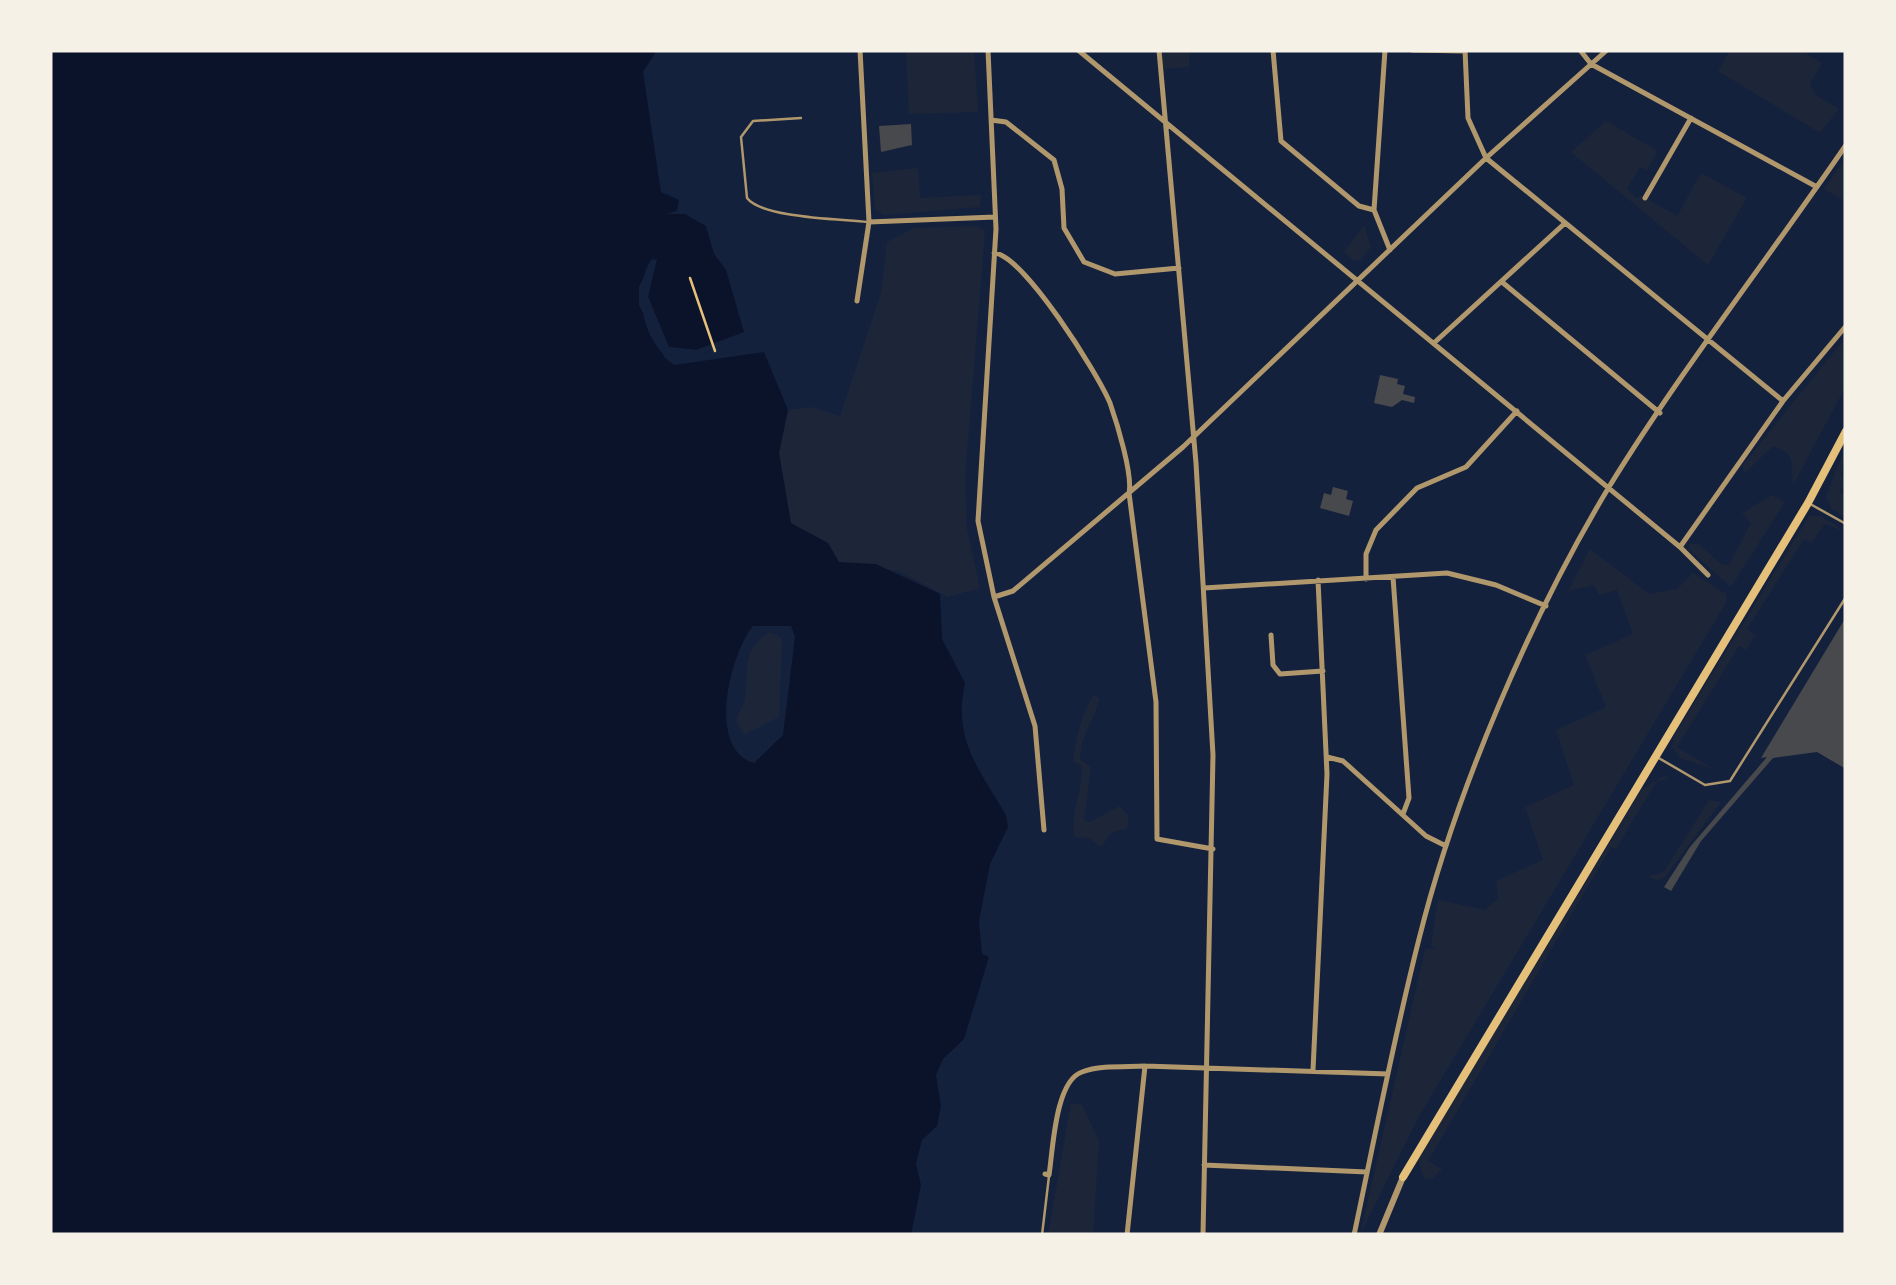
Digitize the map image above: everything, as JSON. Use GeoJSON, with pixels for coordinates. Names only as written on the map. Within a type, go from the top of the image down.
{"type":"FeatureCollection","features":[{"type":"Feature","properties":{"kind":"highway"},"geometry":{"type":"LineString","coordinates":[[1403,1177],[1808,503],[1846,431]]}},
{"type":"Feature","properties":{"kind":"street"},"geometry":{"type":"LineString","coordinates":[[857,301],[868,222],[860,50]]}},
{"type":"Feature","properties":{"kind":"street"},"geometry":{"type":"LineString","coordinates":[[988,50],[996,217],[978,521],[994,597],[1035,726],[1044,830]]}},
{"type":"Feature","properties":{"kind":"street"},"geometry":{"type":"LineString","coordinates":[[1078,50],[1517,411],[1680,547],[1708,575]]}},
{"type":"Feature","properties":{"kind":"street"},"geometry":{"type":"LineString","coordinates":[[1158,50],[1204,588],[1213,849],[1203,1235]]}},
{"type":"Feature","properties":{"kind":"street"},"geometry":{"type":"LineString","coordinates":[[1273,50],[1279,135],[1284,147],[1358,206],[1374,210]]}},
{"type":"Feature","properties":{"kind":"street"},"geometry":{"type":"LineString","coordinates":[[1385,50],[1374,210],[1390,250]]}},
{"type":"Feature","properties":{"kind":"street"},"geometry":{"type":"LineString","coordinates":[[1412,50],[1465,50],[1468,118],[1486,158],[1783,400]]}},
{"type":"Feature","properties":{"kind":"street"},"geometry":{"type":"LineString","coordinates":[[1580,50],[1590,64],[1818,187]]}},
{"type":"Feature","properties":{"kind":"street"},"geometry":{"type":"LineString","coordinates":[[994,597],[1013,591],[1129,493],[1486,158],[1607,50]]}},
{"type":"Feature","properties":{"kind":"street"},"geometry":{"type":"LineString","coordinates":[[1645,198],[1690,118]]}},
{"type":"Feature","properties":{"kind":"street"},"geometry":{"type":"LineString","coordinates":[[991,120],[1006,122],[1054,160],[1062,189],[1064,228],[1084,262],[1115,274],[1179,268]]}},
{"type":"Feature","properties":{"kind":"street"},"geometry":{"type":"LineString","coordinates":[[1354,1235],[1419,938],[1446,846],[1477,762],[1546,606],[1609,488],[1846,145]]}},
{"type":"Feature","properties":{"kind":"street"},"geometry":{"type":"LineString","coordinates":[[868,222],[996,217]]}},
{"type":"Feature","properties":{"kind":"street"},"geometry":{"type":"LineString","coordinates":[[1434,342],[1564,224]]}},
{"type":"Feature","properties":{"kind":"street"},"geometry":{"type":"LineString","coordinates":[[994,252],[1015,261],[1099,382],[1132,479],[1129,493],[1157,720],[1157,839],[1166,844],[1213,849]]}},
{"type":"Feature","properties":{"kind":"street"},"geometry":{"type":"LineString","coordinates":[[1502,282],[1660,413]]}},
{"type":"Feature","properties":{"kind":"street"},"geometry":{"type":"LineString","coordinates":[[1680,547],[1783,400],[1846,326]]}},
{"type":"Feature","properties":{"kind":"street"},"geometry":{"type":"LineString","coordinates":[[1366,579],[1366,554],[1376,530],[1416,488],[1466,468],[1517,411]]}},
{"type":"Feature","properties":{"kind":"street"},"geometry":{"type":"LineString","coordinates":[[1204,588],[1394,576],[1467,576],[1546,606]]}},
{"type":"Feature","properties":{"kind":"street"},"geometry":{"type":"LineString","coordinates":[[1394,576],[1409,798],[1403,814]]}},
{"type":"Feature","properties":{"kind":"street"},"geometry":{"type":"LineString","coordinates":[[1313,1070],[1327,757],[1318,580]]}},
{"type":"Feature","properties":{"kind":"street"},"geometry":{"type":"LineString","coordinates":[[1271,635],[1273,665],[1280,674],[1323,672]]}},
{"type":"Feature","properties":{"kind":"street"},"geometry":{"type":"LineString","coordinates":[[1327,757],[1344,761],[1426,836],[1446,846]]}},
{"type":"Feature","properties":{"kind":"street"},"geometry":{"type":"LineString","coordinates":[[1047,1174],[1063,1093],[1070,1080],[1084,1071],[1146,1066],[1388,1074]]}},
{"type":"Feature","properties":{"kind":"street"},"geometry":{"type":"LineString","coordinates":[[1127,1235],[1146,1066]]}},
{"type":"Feature","properties":{"kind":"street"},"geometry":{"type":"LineString","coordinates":[[1204,1165],[1368,1172]]}},
{"type":"Feature","properties":{"kind":"street"},"geometry":{"type":"LineString","coordinates":[[1379,1235],[1403,1177]]}},
{"type":"Feature","properties":{"kind":"lane"},"geometry":{"type":"LineString","coordinates":[[801,118],[753,121],[744,129],[741,136],[747,198],[753,206],[770,211],[868,222]]}},
{"type":"Feature","properties":{"kind":"lane"},"geometry":{"type":"LineString","coordinates":[[1808,503],[1846,524]]}},
{"type":"Feature","properties":{"kind":"lane"},"geometry":{"type":"LineString","coordinates":[[1656,756],[1704,785],[1714,787],[1730,780],[1846,597]]}},
{"type":"Feature","properties":{"kind":"lane"},"geometry":{"type":"LineString","coordinates":[[1042,1235],[1047,1174]]}},
{"type":"Feature","properties":{"kind":"path"},"geometry":{"type":"LineString","coordinates":[[690,278],[715,351]]}},
{"type":"Feature","properties":{"kind":"shaded area"},"geometry":{"type":"Polygon","coordinates":[[[50,50],[657,50],[643,72],[661,192],[679,200],[677,211],[667,214],[685,214],[706,226],[714,254],[726,270],[744,332],[696,350],[669,347],[648,297],[657,259],[650,261],[645,273],[641,300],[652,339],[669,360],[764,352],[788,410],[779,453],[791,523],[828,543],[839,562],[876,564],[940,594],[942,639],[965,683],[965,737],[1006,815],[1008,827],[990,864],[979,921],[982,954],[989,957],[964,1039],[943,1059],[936,1075],[941,1106],[937,1126],[922,1140],[916,1164],[921,1185],[911,1235],[50,1235],[50,50]],[[753,626],[744,639],[731,678],[727,700],[730,740],[739,754],[754,763],[783,735],[795,637],[791,626],[753,626]]]}},
{"type":"Feature","properties":{"kind":"shaded area"},"geometry":{"type":"Polygon","coordinates":[[[906,50],[974,50],[978,112],[909,114],[906,50]]]}},
{"type":"Feature","properties":{"kind":"shaded area"},"geometry":{"type":"Polygon","coordinates":[[[1163,50],[1189,50],[1189,67],[1163,69],[1163,50]]]}},
{"type":"Feature","properties":{"kind":"shaded area"},"geometry":{"type":"Polygon","coordinates":[[[1730,50],[1800,50],[1822,63],[1810,84],[1816,95],[1839,109],[1820,133],[1718,71],[1730,50]]]}},
{"type":"Feature","properties":{"kind":"shaded area"},"geometry":{"type":"Polygon","coordinates":[[[1606,121],[1658,151],[1647,170],[1640,167],[1627,189],[1637,199],[1640,195],[1677,216],[1701,173],[1747,198],[1708,265],[1571,152],[1606,121]]]}},
{"type":"Feature","properties":{"kind":"shaded area"},"geometry":{"type":"Polygon","coordinates":[[[1846,157],[1846,202],[1824,189],[1846,157]]]}},
{"type":"Feature","properties":{"kind":"shaded area"},"geometry":{"type":"Polygon","coordinates":[[[918,168],[920,198],[981,195],[980,207],[884,215],[875,209],[872,173],[918,168]]]}},
{"type":"Feature","properties":{"kind":"shaded area"},"geometry":{"type":"Polygon","coordinates":[[[1364,225],[1371,247],[1361,260],[1354,261],[1344,252],[1364,225]]]}},
{"type":"Feature","properties":{"kind":"shaded area"},"geometry":{"type":"Polygon","coordinates":[[[976,226],[985,231],[965,478],[967,529],[980,588],[948,597],[898,571],[839,562],[828,543],[791,524],[779,453],[788,410],[811,407],[840,416],[881,293],[887,242],[914,228],[976,226]]]}},
{"type":"Feature","properties":{"kind":"shaded area"},"geometry":{"type":"Polygon","coordinates":[[[1846,337],[1846,386],[1793,485],[1789,456],[1773,446],[1745,473],[1742,466],[1846,337]]]}},
{"type":"Feature","properties":{"kind":"shaded area"},"geometry":{"type":"Polygon","coordinates":[[[1846,446],[1841,475],[1846,481],[1840,492],[1846,496],[1846,518],[1831,509],[1826,496],[1846,446]]]}},
{"type":"Feature","properties":{"kind":"shaded area"},"geometry":{"type":"Polygon","coordinates":[[[1772,495],[1785,502],[1731,587],[1689,550],[1689,544],[1699,544],[1721,564],[1729,565],[1751,523],[1742,513],[1772,495]]]}},
{"type":"Feature","properties":{"kind":"shaded area"},"geometry":{"type":"Polygon","coordinates":[[[1809,516],[1821,516],[1846,532],[1825,524],[1811,543],[1804,539],[1747,629],[1755,635],[1746,650],[1739,646],[1677,747],[1713,769],[1680,758],[1672,747],[1674,736],[1809,516]]]}},
{"type":"Feature","properties":{"kind":"shaded area"},"geometry":{"type":"Polygon","coordinates":[[[1590,549],[1649,594],[1677,589],[1693,573],[1726,594],[1727,601],[1418,1118],[1360,1235],[1425,949],[1436,948],[1431,945],[1438,900],[1485,910],[1498,899],[1496,881],[1543,860],[1525,807],[1574,785],[1556,730],[1606,707],[1585,655],[1633,634],[1617,590],[1599,595],[1594,585],[1568,591],[1590,549]]]}},
{"type":"Feature","properties":{"kind":"shaded area"},"geometry":{"type":"Polygon","coordinates":[[[770,632],[782,638],[779,717],[744,735],[736,720],[744,700],[748,660],[754,645],[770,632]]]}},
{"type":"Feature","properties":{"kind":"shaded area"},"geometry":{"type":"Polygon","coordinates":[[[1094,694],[1099,699],[1080,759],[1091,767],[1084,820],[1090,822],[1120,806],[1129,817],[1127,828],[1111,833],[1101,847],[1089,838],[1075,837],[1073,829],[1082,774],[1081,765],[1073,762],[1082,719],[1094,694]]]}},
{"type":"Feature","properties":{"kind":"shaded area"},"geometry":{"type":"Polygon","coordinates":[[[1665,775],[1669,778],[1656,782],[1616,849],[1611,847],[1428,1161],[1442,1169],[1432,1179],[1424,1178],[1418,1161],[1431,1137],[1642,789],[1665,775]]]}},
{"type":"Feature","properties":{"kind":"shaded area"},"geometry":{"type":"Polygon","coordinates":[[[1709,800],[1721,802],[1665,877],[1658,881],[1648,876],[1664,872],[1709,800]]]}},
{"type":"Feature","properties":{"kind":"shaded area"},"geometry":{"type":"Polygon","coordinates":[[[1071,1103],[1082,1105],[1099,1141],[1093,1235],[1048,1235],[1071,1103]]]}},
{"type":"Feature","properties":{"kind":"pier"},"geometry":{"type":"Polygon","coordinates":[[[654,255],[648,297],[669,347],[696,350],[741,335],[746,338],[697,355],[668,354],[676,359],[755,345],[767,348],[764,352],[674,365],[665,358],[639,305],[639,287],[654,255]]]}},
{"type":"Feature","properties":{"kind":"building"},"geometry":{"type":"Polygon","coordinates":[[[911,124],[912,145],[881,152],[879,126],[911,124]]]}},
{"type":"Feature","properties":{"kind":"building"},"geometry":{"type":"Polygon","coordinates":[[[1380,375],[1398,379],[1397,384],[1405,386],[1403,394],[1415,397],[1414,403],[1402,400],[1392,407],[1374,403],[1380,375]]]}},
{"type":"Feature","properties":{"kind":"building"},"geometry":{"type":"Polygon","coordinates":[[[1333,487],[1348,491],[1346,499],[1353,501],[1349,516],[1320,508],[1324,493],[1331,495],[1333,487]]]}},
{"type":"Feature","properties":{"kind":"building"},"geometry":{"type":"Polygon","coordinates":[[[1846,617],[1846,769],[1817,752],[1773,758],[1701,841],[1671,891],[1664,887],[1690,847],[1767,757],[1761,758],[1846,617]]]}}]}
